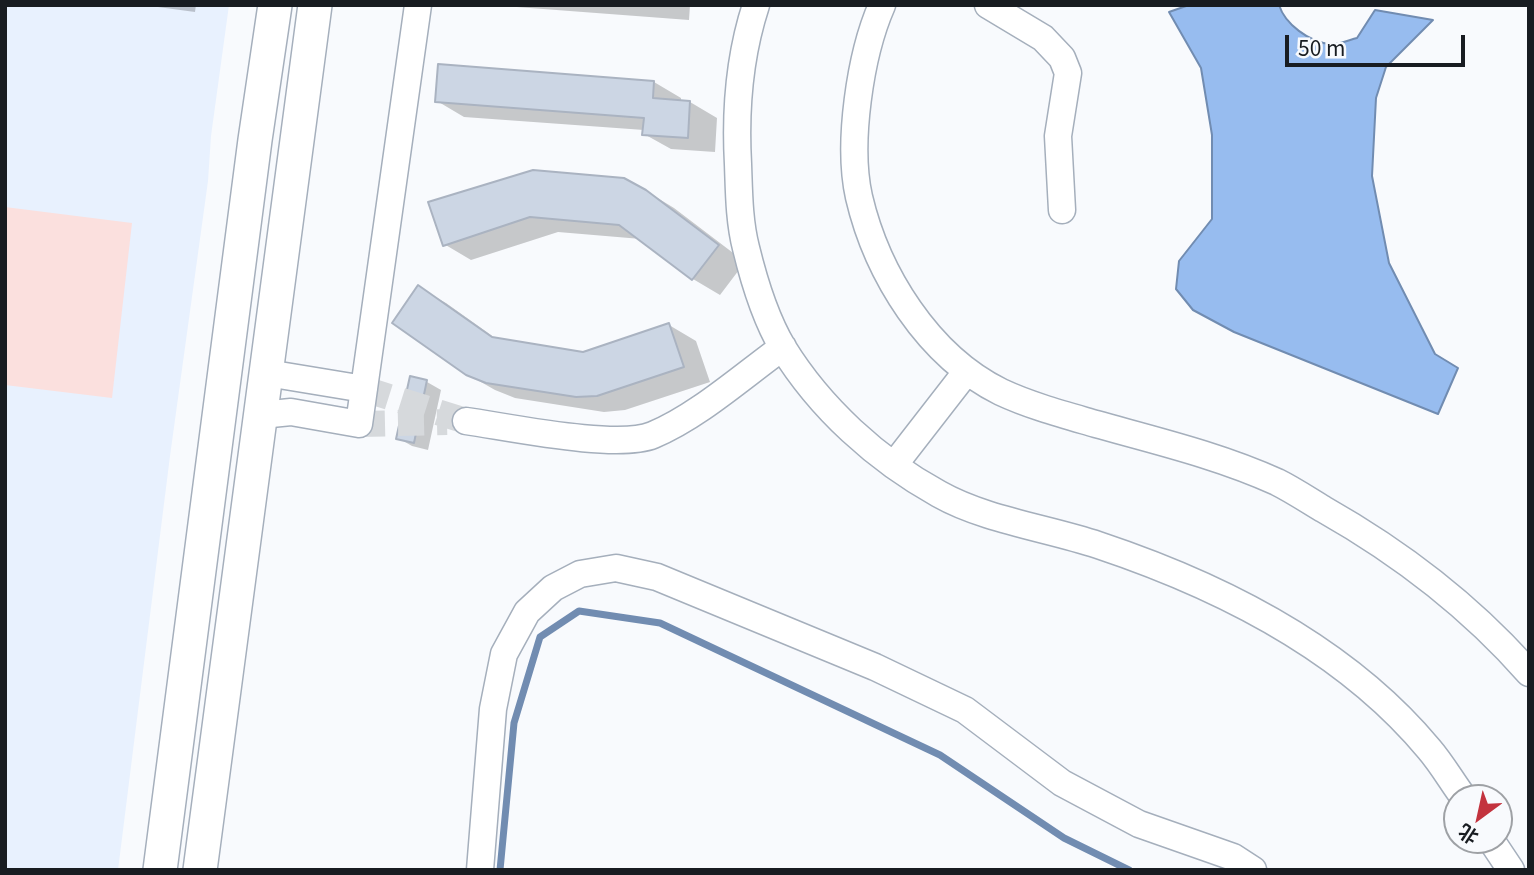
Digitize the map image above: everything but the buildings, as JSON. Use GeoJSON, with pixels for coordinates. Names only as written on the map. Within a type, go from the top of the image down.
{"type":"FeatureCollection","features":[{"type":"Feature","properties":{"kind":"street"},"geometry":{"type":"LineString","coordinates":[[160,870],[275,5]]}},
{"type":"Feature","properties":{"kind":"street"},"geometry":{"type":"LineString","coordinates":[[200,870],[315,5]]}},
{"type":"Feature","properties":{"kind":"street"},"geometry":{"type":"LineString","coordinates":[[261,415],[290,412],[359,424],[418,5]]}},
{"type":"Feature","properties":{"kind":"street"},"geometry":{"type":"LineString","coordinates":[[756,5],[740,72],[736,128],[745,244],[759,293],[783,347],[817,394],[860,438],[894,465],[942,496],[984,512],[1097,545],[1183,576],[1259,613],[1353,676],[1430,750],[1454,784]]}},
{"type":"Feature","properties":{"kind":"street"},"geometry":{"type":"LineString","coordinates":[[882,5],[862,72],[854,129],[858,195],[873,246],[900,296],[932,338],[967,371],[1001,392],[1058,413],[1200,453],[1278,482],[1357,528],[1442,589],[1512,653],[1529,673]]}},
{"type":"Feature","properties":{"kind":"street"},"geometry":{"type":"LineString","coordinates":[[988,5],[1043,38],[1062,58],[1068,73],[1058,136],[1062,210]]}},
{"type":"Feature","properties":{"kind":"street"},"geometry":{"type":"LineString","coordinates":[[466,421],[615,442],[651,436],[686,418],[783,347]]}},
{"type":"Feature","properties":{"kind":"street"},"geometry":{"type":"LineString","coordinates":[[227,366],[364,389]]}},
{"type":"Feature","properties":{"kind":"street"},"geometry":{"type":"LineString","coordinates":[[894,465],[967,371]]}},
{"type":"Feature","properties":{"kind":"street"},"geometry":{"type":"LineString","coordinates":[[480,870],[493,709],[504,654],[527,612],[553,588],[580,574],[615,568],[657,577],[875,667],[954,704],[1062,783],[1139,824],[1233,857],[1253,870]]}},
{"type":"Feature","properties":{"kind":"street"},"geometry":{"type":"LineString","coordinates":[[1501,854],[1511,870]]}},
{"type":"Feature","properties":{"kind":"shaded area"},"geometry":{"type":"Polygon","coordinates":[[[5,5],[229,5],[118,870],[5,870],[5,5]]]}},
{"type":"Feature","properties":{"kind":"shaded area"},"geometry":{"type":"Polygon","coordinates":[[[5,207],[132,223],[112,398],[5,385],[5,207]]]}},
{"type":"Feature","properties":{"kind":"water"},"geometry":{"type":"Polygon","coordinates":[[[1189,5],[1279,5],[1287,19],[1299,31],[1314,40],[1330,44],[1357,38],[1375,10],[1433,20],[1386,67],[1376,98],[1372,176],[1389,263],[1435,354],[1458,368],[1438,414],[1234,332],[1193,310],[1176,289],[1179,261],[1212,219],[1212,135],[1201,68],[1169,12],[1189,5]]]}},
{"type":"Feature","properties":{"kind":"waterway"},"geometry":{"type":"LineString","coordinates":[[500,870],[514,723],[540,637],[579,611],[660,623],[940,755],[1064,838],[1129,870]]}},
{"type":"Feature","properties":{"kind":"tunnel"},"geometry":{"type":"LineString","coordinates":[[364,389],[466,421]]}},
{"type":"Feature","properties":{"kind":"tunnel"},"geometry":{"type":"LineString","coordinates":[[359,424],[447,422]]}}]}
